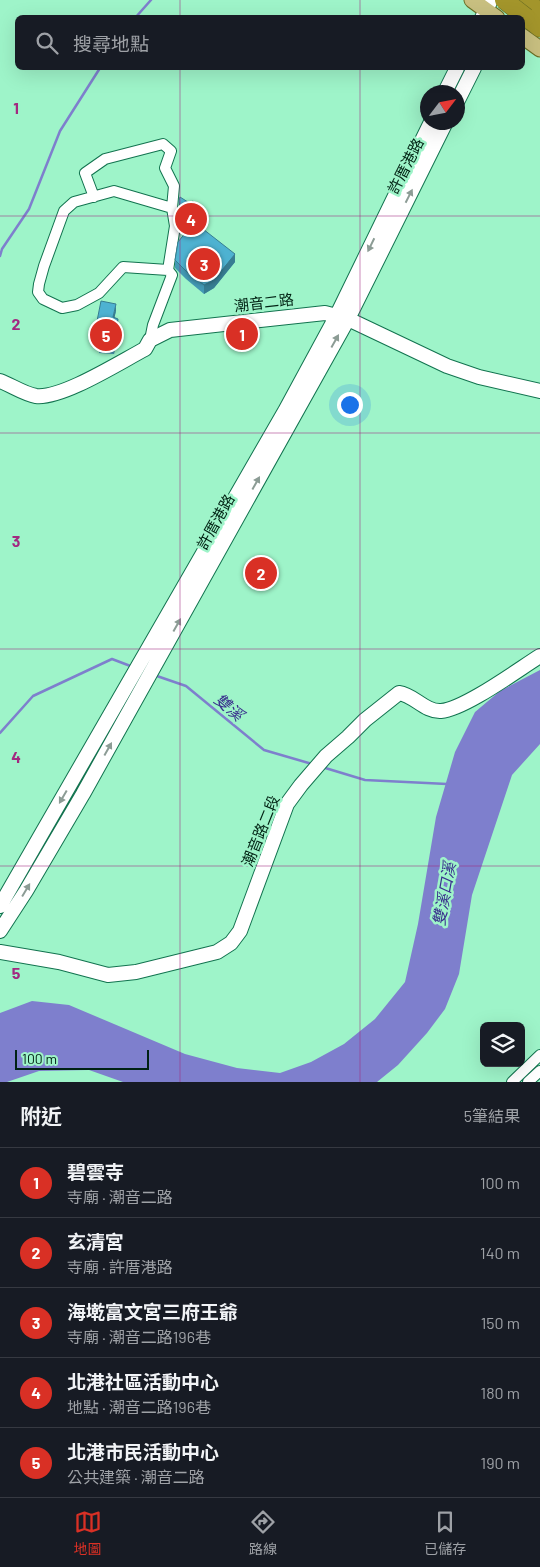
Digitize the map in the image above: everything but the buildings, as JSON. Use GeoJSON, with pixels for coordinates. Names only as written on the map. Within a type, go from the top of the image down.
{"type":"FeatureCollection","features":[{"type":"Feature","properties":{"kind":"highway"},"geometry":{"type":"LineString","coordinates":[[504,0],[531,9],[540,28]]}},
{"type":"Feature","properties":{"kind":"main road"},"geometry":{"type":"LineString","coordinates":[[472,0],[491,13]]}},
{"type":"Feature","properties":{"kind":"main road"},"geometry":{"type":"LineString","coordinates":[[525,38],[540,49]]}},
{"type":"Feature","properties":{"kind":"street"},"geometry":{"type":"LineString","coordinates":[[491,13],[516,0]]}},
{"type":"Feature","properties":{"kind":"street"},"geometry":{"type":"LineString","coordinates":[[448,85],[456,70]]}},
{"type":"Feature","properties":{"kind":"street"},"geometry":{"type":"LineString","coordinates":[[465,86],[473,70]]}},
{"type":"Feature","properties":{"kind":"street","name":"許厝港路"},"geometry":{"type":"LineString","coordinates":[[342,317],[426,130]]}},
{"type":"Feature","properties":{"kind":"street","name":"許厝港路"},"geometry":{"type":"LineString","coordinates":[[0,931],[26,891],[83,794],[147,670],[342,317],[442,130]]}},
{"type":"Feature","properties":{"kind":"street"},"geometry":{"type":"LineString","coordinates":[[94,197],[86,173],[105,160],[163,144],[171,151],[164,168],[174,186],[172,208],[175,226],[168,270]]}},
{"type":"Feature","properties":{"kind":"street"},"geometry":{"type":"LineString","coordinates":[[150,340],[153,325],[172,275],[168,270],[123,267],[99,293],[77,305],[62,308],[43,299],[38,292],[38,284],[64,211],[74,202],[114,191],[172,208]]}},
{"type":"Feature","properties":{"kind":"street","name":"潮音二路"},"geometry":{"type":"LineString","coordinates":[[0,380],[33,395],[47,396],[65,391],[146,349],[150,340],[170,330],[325,313],[342,317],[447,366],[478,377],[540,391]]}},
{"type":"Feature","properties":{"kind":"street","name":"潮音路二段"},"geometry":{"type":"LineString","coordinates":[[0,952],[59,962],[108,975],[136,972],[217,952],[231,943],[240,930],[287,804],[326,756],[365,720],[399,693],[407,694],[418,702],[441,711],[462,704],[540,656]]}},
{"type":"Feature","properties":{"kind":"street","name":"許厝港路"},"geometry":{"type":"LineString","coordinates":[[0,906],[131,679],[147,670]]}},
{"type":"Feature","properties":{"kind":"street"},"geometry":{"type":"LineString","coordinates":[[512,1082],[540,1054]]}},
{"type":"Feature","properties":{"kind":"street"},"geometry":{"type":"LineString","coordinates":[[528,1082],[540,1071]]}},
{"type":"Feature","properties":{"kind":"water","name":"雙溪口溪"},"geometry":{"type":"Polygon","coordinates":[[[540,670],[540,744],[512,775],[472,895],[459,974],[445,1009],[427,1033],[398,1065],[377,1082],[123,1082],[89,1070],[39,1071],[7,1082],[0,1082],[0,1013],[32,1001],[69,1005],[185,1054],[237,1068],[280,1073],[311,1062],[344,1044],[375,1019],[405,982],[418,924],[436,817],[455,752],[475,712],[500,691],[540,670]]]}},
{"type":"Feature","properties":{"kind":"waterway"},"geometry":{"type":"LineString","coordinates":[[138,15],[151,0]]}},
{"type":"Feature","properties":{"kind":"waterway"},"geometry":{"type":"LineString","coordinates":[[0,256],[2,249],[29,209],[60,131],[99,70]]}},
{"type":"Feature","properties":{"kind":"waterway","name":"雙溪"},"geometry":{"type":"LineString","coordinates":[[0,733],[33,696],[112,659],[133,667]]}},
{"type":"Feature","properties":{"kind":"waterway","name":"雙溪"},"geometry":{"type":"LineString","coordinates":[[154,675],[186,686],[264,750],[312,764]]}},
{"type":"Feature","properties":{"kind":"waterway","name":"雙溪"},"geometry":{"type":"LineString","coordinates":[[322,767],[365,780],[447,784]]}},
{"type":"Feature","properties":{"kind":"place","name":"北港社區活動中心"},"geometry":{"type":"Point","coordinates":[191,219]}},
{"type":"Feature","properties":{"kind":"place","name":"海墘富文宮三府王爺"},"geometry":{"type":"Point","coordinates":[204,264]}},
{"type":"Feature","properties":{"kind":"place","name":"碧雲寺"},"geometry":{"type":"Point","coordinates":[242,334]}},
{"type":"Feature","properties":{"kind":"place","name":"北港市民活動中心"},"geometry":{"type":"Point","coordinates":[106,335]}},
{"type":"Feature","properties":{"kind":"place","name":"玄清宮"},"geometry":{"type":"Point","coordinates":[261,573]}}]}
